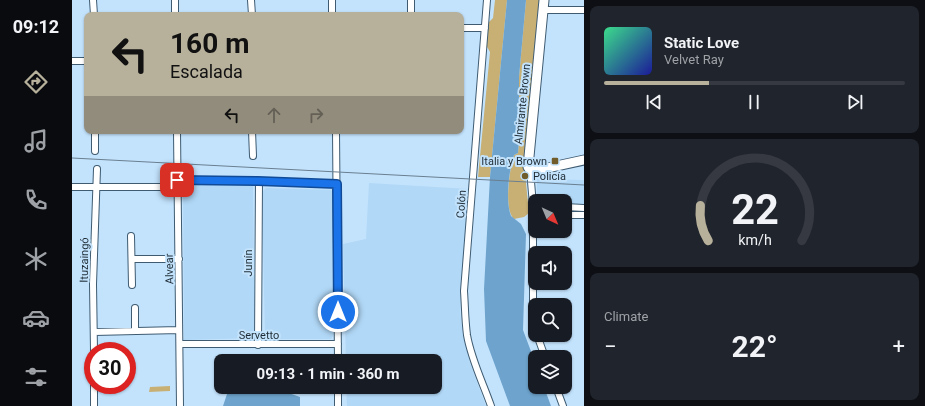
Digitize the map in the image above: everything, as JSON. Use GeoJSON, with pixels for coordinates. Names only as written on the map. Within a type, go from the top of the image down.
{"type":"FeatureCollection","features":[{"type":"Feature","properties":{"kind":"street"},"geometry":{"type":"LineString","coordinates":[[93,0],[94,12]]}},
{"type":"Feature","properties":{"kind":"street"},"geometry":{"type":"LineString","coordinates":[[175,0],[175,12]]}},
{"type":"Feature","properties":{"kind":"street"},"geometry":{"type":"LineString","coordinates":[[252,0],[252,12]]}},
{"type":"Feature","properties":{"kind":"street"},"geometry":{"type":"LineString","coordinates":[[332,0],[332,12]]}},
{"type":"Feature","properties":{"kind":"street"},"geometry":{"type":"LineString","coordinates":[[411,0],[411,12]]}},
{"type":"Feature","properties":{"kind":"street","name":"Colón"},"geometry":{"type":"LineString","coordinates":[[487,0],[464,291],[467,335],[491,406]]}},
{"type":"Feature","properties":{"kind":"street","name":"Almirante Brown"},"geometry":{"type":"LineString","coordinates":[[533,194],[528,163],[544,0]]}},
{"type":"Feature","properties":{"kind":"street"},"geometry":{"type":"LineString","coordinates":[[543,10],[584,10]]}},
{"type":"Feature","properties":{"kind":"street"},"geometry":{"type":"LineString","coordinates":[[464,28],[485,28]]}},
{"type":"Feature","properties":{"kind":"street"},"geometry":{"type":"LineString","coordinates":[[72,61],[84,61]]}},
{"type":"Feature","properties":{"kind":"street"},"geometry":{"type":"LineString","coordinates":[[95,134],[95,151]]}},
{"type":"Feature","properties":{"kind":"street","name":"Alvear"},"geometry":{"type":"LineString","coordinates":[[177,134],[180,406]]}},
{"type":"Feature","properties":{"kind":"street"},"geometry":{"type":"LineString","coordinates":[[252,134],[253,156]]}},
{"type":"Feature","properties":{"kind":"street"},"geometry":{"type":"LineString","coordinates":[[336,134],[338,354]]}},
{"type":"Feature","properties":{"kind":"street"},"geometry":{"type":"LineString","coordinates":[[530,170],[538,170],[584,160]]}},
{"type":"Feature","properties":{"kind":"street","name":"Ituzaingó"},"geometry":{"type":"LineString","coordinates":[[94,342],[93,284],[96,169]]}},
{"type":"Feature","properties":{"kind":"street"},"geometry":{"type":"LineString","coordinates":[[177,180],[337,184]]}},
{"type":"Feature","properties":{"kind":"street","name":"Junín"},"geometry":{"type":"LineString","coordinates":[[258,181],[258,345]]}},
{"type":"Feature","properties":{"kind":"street"},"geometry":{"type":"LineString","coordinates":[[72,187],[178,187]]}},
{"type":"Feature","properties":{"kind":"street"},"geometry":{"type":"LineString","coordinates":[[572,207],[584,208]]}},
{"type":"Feature","properties":{"kind":"street"},"geometry":{"type":"LineString","coordinates":[[572,215],[584,215]]}},
{"type":"Feature","properties":{"kind":"street"},"geometry":{"type":"LineString","coordinates":[[131,236],[132,285]]}},
{"type":"Feature","properties":{"kind":"street","name":"Almirante Brown"},"geometry":{"type":"LineString","coordinates":[[533,298],[534,238]]}},
{"type":"Feature","properties":{"kind":"street"},"geometry":{"type":"LineString","coordinates":[[132,259],[178,259]]}},
{"type":"Feature","properties":{"kind":"street"},"geometry":{"type":"LineString","coordinates":[[135,308],[135,331]]}},
{"type":"Feature","properties":{"kind":"street"},"geometry":{"type":"LineString","coordinates":[[94,332],[179,330]]}},
{"type":"Feature","properties":{"kind":"street","name":"Servetto"},"geometry":{"type":"LineString","coordinates":[[180,344],[338,344]]}},
{"type":"Feature","properties":{"kind":"street"},"geometry":{"type":"LineString","coordinates":[[94,394],[94,406]]}},
{"type":"Feature","properties":{"kind":"street"},"geometry":{"type":"LineString","coordinates":[[338,394],[338,406]]}},
{"type":"Feature","properties":{"kind":"street"},"geometry":{"type":"LineString","coordinates":[[559,394],[563,406]]}},
{"type":"Feature","properties":{"kind":"shaded area"},"geometry":{"type":"Polygon","coordinates":[[[495,0],[507,0],[490,177],[478,177],[490,52],[486,45],[489,22],[493,18],[495,0]]]}},
{"type":"Feature","properties":{"kind":"shaded area"},"geometry":{"type":"Polygon","coordinates":[[[507,0],[526,0],[519,77],[519,97],[522,101],[518,153],[514,155],[511,169],[508,186],[508,202],[511,216],[521,224],[526,234],[523,330],[530,350],[528,350],[528,394],[547,394],[551,406],[510,406],[486,341],[484,289],[490,177],[507,0]]]}},
{"type":"Feature","properties":{"kind":"shaded area"},"geometry":{"type":"Polygon","coordinates":[[[526,0],[539,0],[524,163],[528,214],[524,217],[514,219],[509,206],[508,188],[514,155],[518,153],[522,101],[519,97],[519,77],[526,0]]]}},
{"type":"Feature","properties":{"kind":"shaded area"},"geometry":{"type":"Polygon","coordinates":[[[537,179],[584,180],[584,206],[572,205],[572,194],[537,194],[537,179]]]}},
{"type":"Feature","properties":{"kind":"shaded area"},"geometry":{"type":"Polygon","coordinates":[[[369,183],[469,189],[460,312],[463,335],[470,363],[486,406],[347,406],[346,394],[442,394],[442,354],[346,354],[343,244],[366,239],[369,183]]]}},
{"type":"Feature","properties":{"kind":"shaded area"},"geometry":{"type":"Polygon","coordinates":[[[183,184],[253,185],[255,338],[184,340],[183,184]]]}},
{"type":"Feature","properties":{"kind":"shaded area"},"geometry":{"type":"Polygon","coordinates":[[[266,188],[331,190],[333,193],[333,336],[331,339],[265,339],[262,192],[266,188]]]}},
{"type":"Feature","properties":{"kind":"shaded area"},"geometry":{"type":"Polygon","coordinates":[[[170,386],[170,391],[149,392],[150,387],[170,386]]]}},
{"type":"Feature","properties":{"kind":"shaded area"},"geometry":{"type":"Polygon","coordinates":[[[227,394],[292,394],[300,397],[300,406],[223,406],[227,394]]]}},
{"type":"Feature","properties":{"kind":"tram line"},"geometry":{"type":"LineString","coordinates":[[72,158],[584,185]]}},
{"type":"Feature","properties":{"kind":"place","name":"Italia y Brown"},"geometry":{"type":"Point","coordinates":[555,161]}},
{"type":"Feature","properties":{"kind":"place","name":"Policía"},"geometry":{"type":"Point","coordinates":[525,176]}},
{"type":"Feature","properties":{"kind":"route"},"geometry":{"type":"LineString","coordinates":[[177,180],[337,184],[338,312]]}}]}
